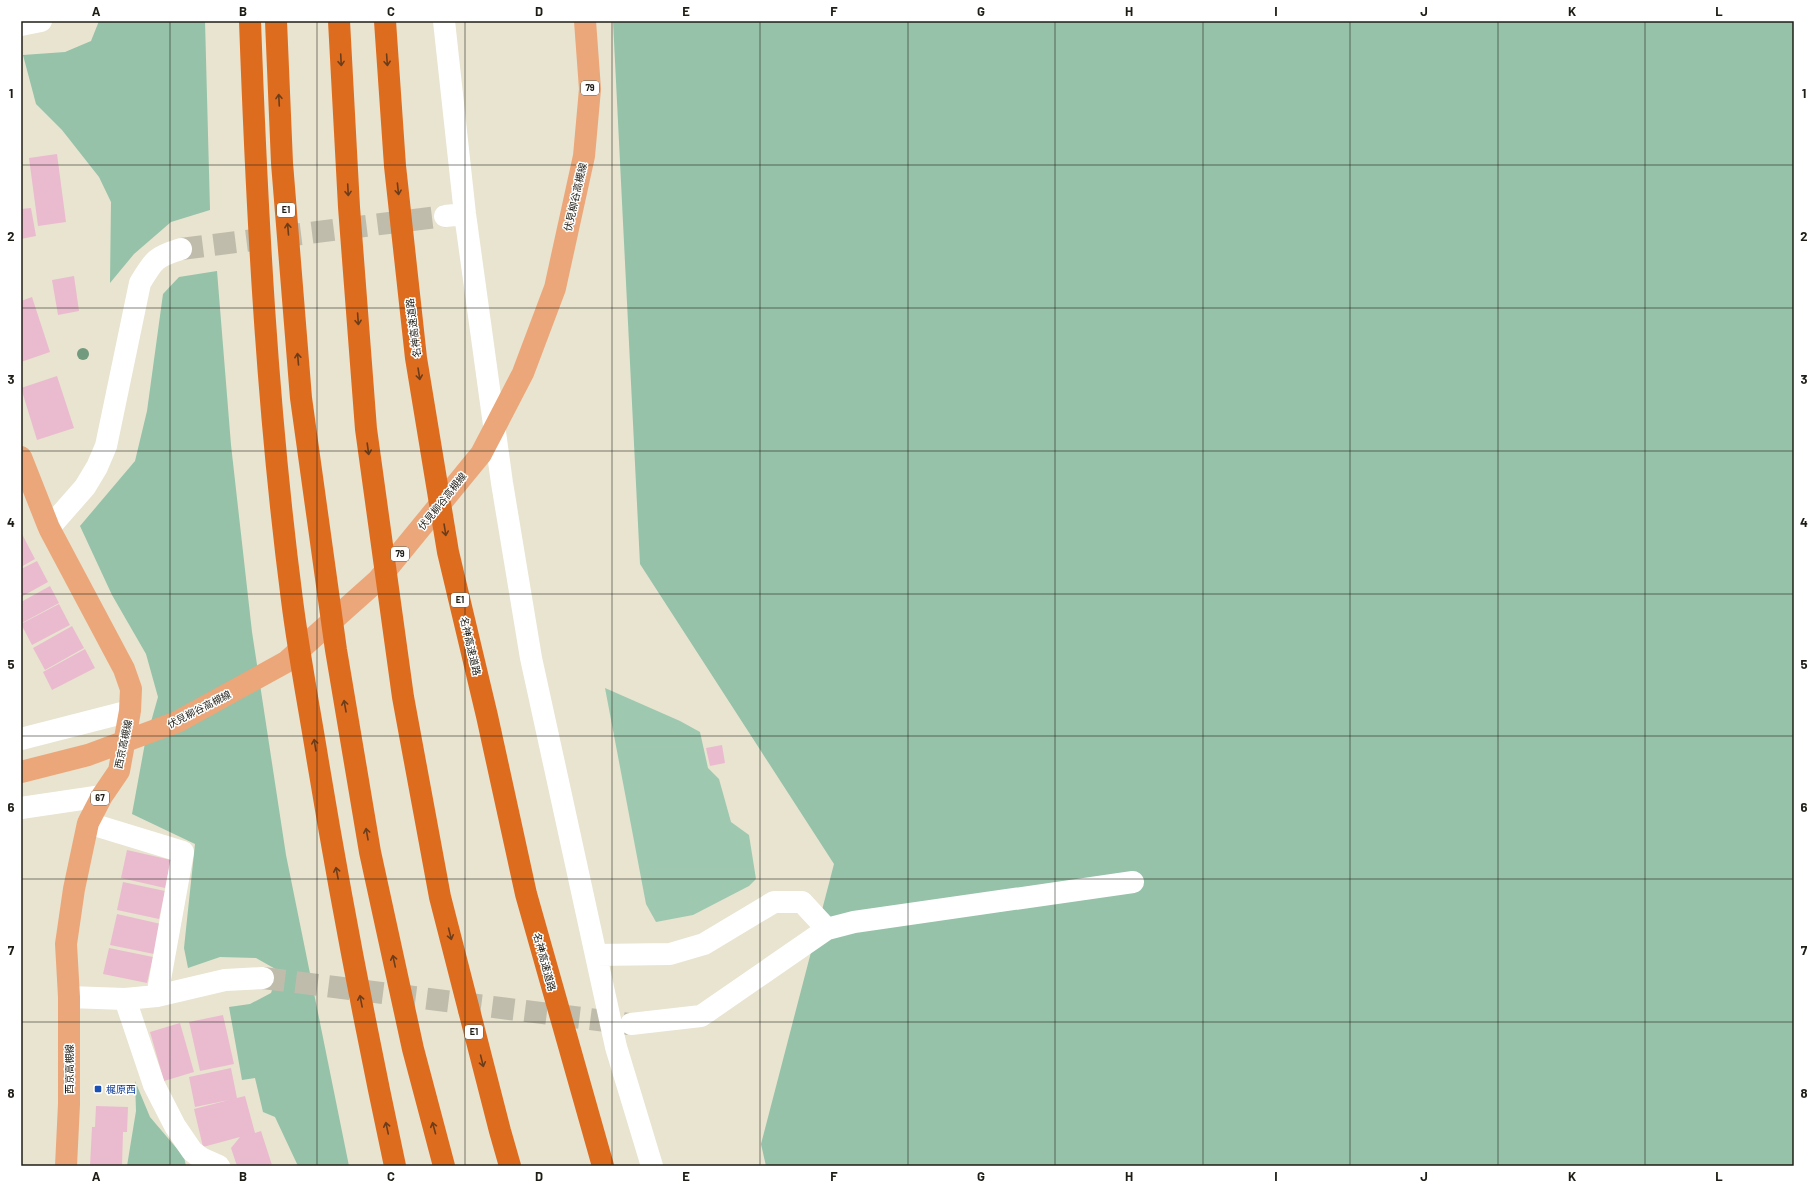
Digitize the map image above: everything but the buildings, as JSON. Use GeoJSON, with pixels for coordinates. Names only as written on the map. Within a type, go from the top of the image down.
{"type":"FeatureCollection","features":[{"type":"Feature","properties":{"kind":"highway"},"geometry":{"type":"LineString","coordinates":[[250,21],[255,165],[273,429],[292,602],[328,825],[371,1053],[395,1166]]}},
{"type":"Feature","properties":{"kind":"highway","name":"E1"},"geometry":{"type":"LineString","coordinates":[[276,21],[282,163],[301,398],[336,650],[370,852],[413,1049],[444,1166]]}},
{"type":"Feature","properties":{"kind":"highway","name":"E1"},"geometry":{"type":"LineString","coordinates":[[339,21],[349,207],[366,429],[403,697],[440,897],[510,1166]]}},
{"type":"Feature","properties":{"kind":"highway","name":"名神高速道路"},"geometry":{"type":"LineString","coordinates":[[385,21],[395,166],[416,358],[448,552],[487,716],[526,894],[603,1166]]}},
{"type":"Feature","properties":{"kind":"main road","name":"伏見柳谷高槻線"},"geometry":{"type":"LineString","coordinates":[[21,772],[88,755],[177,722],[286,662],[378,580],[481,454],[523,373],[554,288],[584,156],[590,89],[585,21]]}},
{"type":"Feature","properties":{"kind":"main road","name":"西京高槻線"},"geometry":{"type":"LineString","coordinates":[[21,457],[49,528],[124,670],[131,689],[130,711],[119,771],[102,796],[88,823],[74,889],[66,944],[69,997],[69,1104],[66,1166]]}},
{"type":"Feature","properties":{"kind":"street"},"geometry":{"type":"LineString","coordinates":[[21,25],[41,21]]}},
{"type":"Feature","properties":{"kind":"street"},"geometry":{"type":"LineString","coordinates":[[444,21],[455,215],[531,658],[616,1047],[652,1166]]}},
{"type":"Feature","properties":{"kind":"street"},"geometry":{"type":"LineString","coordinates":[[49,528],[85,487],[97,468],[106,446],[140,283],[150,266],[161,255],[181,249]]}},
{"type":"Feature","properties":{"kind":"street"},"geometry":{"type":"LineString","coordinates":[[21,739],[130,711]]}},
{"type":"Feature","properties":{"kind":"street"},"geometry":{"type":"LineString","coordinates":[[21,808],[102,796]]}},
{"type":"Feature","properties":{"kind":"street"},"geometry":{"type":"LineString","coordinates":[[88,823],[182,852],[157,996]]}},
{"type":"Feature","properties":{"kind":"street"},"geometry":{"type":"LineString","coordinates":[[631,1024],[701,1016],[827,929],[854,922],[1133,882]]}},
{"type":"Feature","properties":{"kind":"street"},"geometry":{"type":"LineString","coordinates":[[596,955],[670,954],[704,944],[774,902],[802,902],[827,929]]}},
{"type":"Feature","properties":{"kind":"street"},"geometry":{"type":"LineString","coordinates":[[69,997],[125,1000],[157,996],[225,980],[263,978]]}},
{"type":"Feature","properties":{"kind":"street"},"geometry":{"type":"LineString","coordinates":[[125,1000],[154,1085],[175,1126],[192,1151],[201,1158],[219,1166]]}},
{"type":"Feature","properties":{"kind":"green space"},"geometry":{"type":"Polygon","coordinates":[[[99,21],[205,21],[210,210],[171,222],[134,254],[110,283],[111,202],[99,177],[62,130],[36,104],[23,55],[65,52],[91,41],[99,21]]]}},
{"type":"Feature","properties":{"kind":"green space"},"geometry":{"type":"Polygon","coordinates":[[[613,21],[1794,21],[1794,1166],[766,1166],[761,1144],[834,864],[640,564],[613,21]]]}},
{"type":"Feature","properties":{"kind":"green space"},"geometry":{"type":"Polygon","coordinates":[[[217,271],[231,445],[252,632],[286,855],[349,1166],[298,1166],[275,1117],[263,1112],[255,1078],[242,1080],[229,1007],[250,1004],[271,993],[279,971],[256,958],[220,957],[188,968],[184,948],[195,844],[132,814],[145,743],[158,697],[146,654],[112,595],[80,526],[135,461],[147,411],[163,294],[179,277],[217,271]]]}},
{"type":"Feature","properties":{"kind":"green space"},"geometry":{"type":"Polygon","coordinates":[[[605,688],[680,721],[700,732],[708,768],[719,779],[731,822],[749,835],[756,879],[749,886],[693,915],[656,922],[646,904],[605,688]]]}},
{"type":"Feature","properties":{"kind":"green space"},"geometry":{"type":"Polygon","coordinates":[[[135,1081],[150,1117],[184,1157],[186,1166],[127,1166],[136,1111],[135,1081]]]}},
{"type":"Feature","properties":{"kind":"tunnel"},"geometry":{"type":"LineString","coordinates":[[181,249],[445,216]]}},
{"type":"Feature","properties":{"kind":"tunnel"},"geometry":{"type":"LineString","coordinates":[[263,978],[629,1024]]}},
{"type":"Feature","properties":{"kind":"place","name":"梶原西"},"geometry":{"type":"Point","coordinates":[98,1089]}}]}
